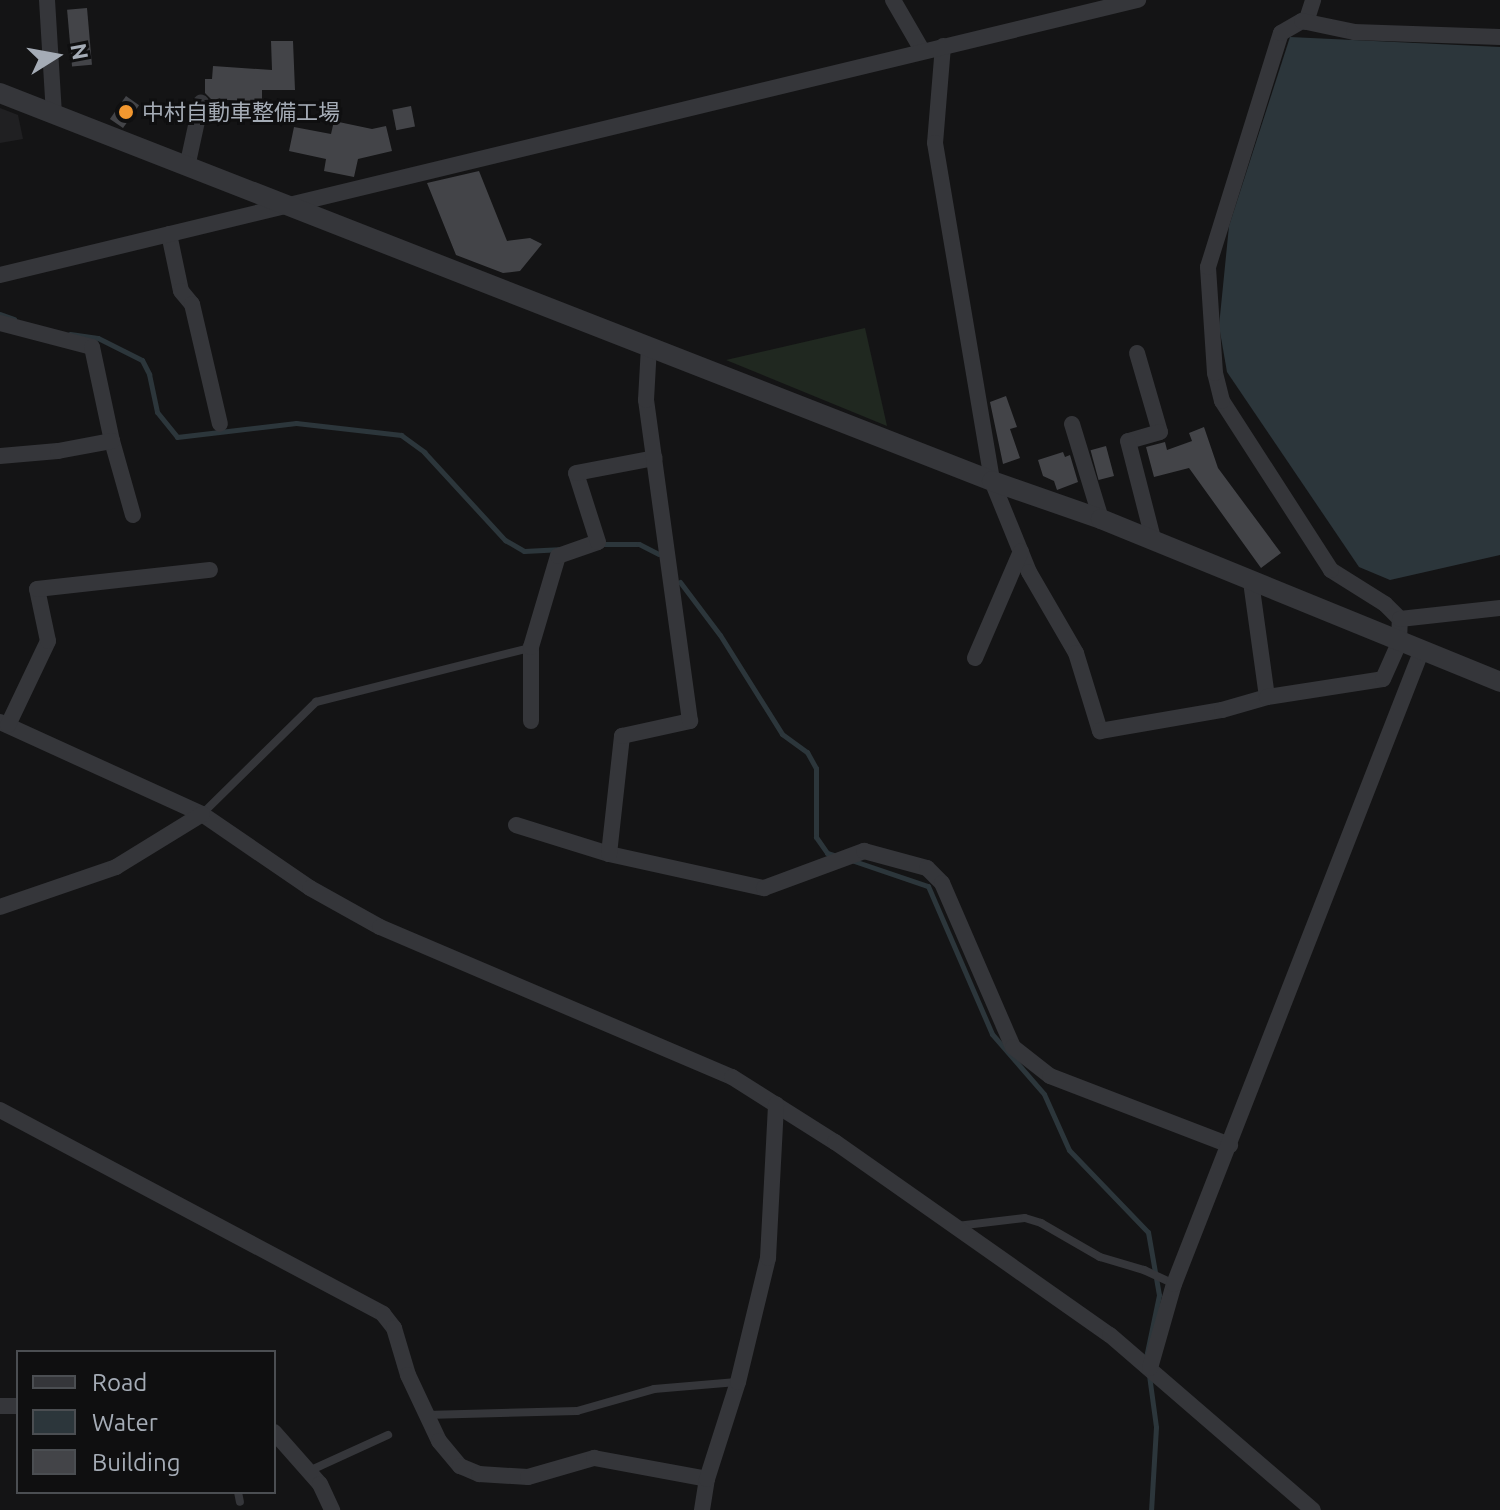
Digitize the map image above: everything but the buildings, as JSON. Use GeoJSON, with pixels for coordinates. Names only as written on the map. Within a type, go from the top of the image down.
{"type":"FeatureCollection","features":[{"type":"Feature","properties":{"kind":"street"},"geometry":{"type":"LineString","coordinates":[[47,0],[54,113]]}},
{"type":"Feature","properties":{"kind":"street"},"geometry":{"type":"LineString","coordinates":[[893,0],[922,50]]}},
{"type":"Feature","properties":{"kind":"street"},"geometry":{"type":"LineString","coordinates":[[0,275],[1138,0]]}},
{"type":"Feature","properties":{"kind":"street"},"geometry":{"type":"LineString","coordinates":[[1306,22],[1313,0]]}},
{"type":"Feature","properties":{"kind":"street"},"geometry":{"type":"LineString","coordinates":[[943,46],[935,143],[992,481],[1021,551],[1076,653],[1100,731],[1222,710],[1267,697],[1383,679],[1399,643],[1400,619],[1385,604],[1359,591],[1331,570],[1222,401],[1215,373],[1208,267],[1281,33],[1306,22],[1354,32],[1500,37]]}},
{"type":"Feature","properties":{"kind":"street"},"geometry":{"type":"LineString","coordinates":[[0,93],[992,481],[1101,519],[1500,682]]}},
{"type":"Feature","properties":{"kind":"street"},"geometry":{"type":"LineString","coordinates":[[187,167],[201,103]]}},
{"type":"Feature","properties":{"kind":"street"},"geometry":{"type":"LineString","coordinates":[[169,234],[181,291],[192,304],[220,424]]}},
{"type":"Feature","properties":{"kind":"street"},"geometry":{"type":"LineString","coordinates":[[0,323],[92,347],[112,441],[133,515]]}},
{"type":"Feature","properties":{"kind":"street"},"geometry":{"type":"LineString","coordinates":[[609,854],[622,736],[690,721],[646,400],[649,347]]}},
{"type":"Feature","properties":{"kind":"street"},"geometry":{"type":"LineString","coordinates":[[1137,353],[1160,432],[1128,441],[1154,542]]}},
{"type":"Feature","properties":{"kind":"street"},"geometry":{"type":"LineString","coordinates":[[1072,424],[1101,519]]}},
{"type":"Feature","properties":{"kind":"street"},"geometry":{"type":"LineString","coordinates":[[0,456],[58,451],[112,441]]}},
{"type":"Feature","properties":{"kind":"street"},"geometry":{"type":"LineString","coordinates":[[531,721],[531,647],[558,556],[598,542],[576,473],[655,458]]}},
{"type":"Feature","properties":{"kind":"street"},"geometry":{"type":"LineString","coordinates":[[975,658],[1021,551]]}},
{"type":"Feature","properties":{"kind":"street"},"geometry":{"type":"LineString","coordinates":[[210,570],[37,589],[48,641],[4,724],[202,814],[310,888],[380,927],[732,1077],[776,1104],[1110,1335],[1313,1510]]}},
{"type":"Feature","properties":{"kind":"street"},"geometry":{"type":"LineString","coordinates":[[1251,581],[1267,697]]}},
{"type":"Feature","properties":{"kind":"street"},"geometry":{"type":"LineString","coordinates":[[1400,619],[1500,608]]}},
{"type":"Feature","properties":{"kind":"street"},"geometry":{"type":"LineString","coordinates":[[1150,1368],[1174,1284],[1421,652]]}},
{"type":"Feature","properties":{"kind":"street"},"geometry":{"type":"LineString","coordinates":[[0,907],[116,867],[202,814]]}},
{"type":"Feature","properties":{"kind":"street"},"geometry":{"type":"LineString","coordinates":[[516,825],[609,854],[764,888],[864,851],[927,868],[942,883],[1013,1047],[1050,1076],[1230,1145]]}},
{"type":"Feature","properties":{"kind":"street"},"geometry":{"type":"LineString","coordinates":[[702,1510],[707,1479],[738,1382],[768,1258],[776,1104]]}},
{"type":"Feature","properties":{"kind":"street"},"geometry":{"type":"LineString","coordinates":[[0,1110],[369,1304],[394,1328],[408,1375],[426,1415],[439,1441],[460,1466],[479,1474],[528,1477],[594,1458],[707,1479]]}},
{"type":"Feature","properties":{"kind":"street"},"geometry":{"type":"LineString","coordinates":[[276,1434],[320,1484],[332,1510]]}},
{"type":"Feature","properties":{"kind":"lane"},"geometry":{"type":"LineString","coordinates":[[202,814],[316,702],[531,647]]}},
{"type":"Feature","properties":{"kind":"lane"},"geometry":{"type":"LineString","coordinates":[[952,1227],[1025,1218],[1041,1223],[1100,1257],[1144,1270],[1174,1284]]}},
{"type":"Feature","properties":{"kind":"lane"},"geometry":{"type":"LineString","coordinates":[[426,1415],[577,1411],[654,1389],[738,1382]]}},
{"type":"Feature","properties":{"kind":"lane"},"geometry":{"type":"LineString","coordinates":[[309,1471],[388,1435]]}},
{"type":"Feature","properties":{"kind":"shaded area"},"geometry":{"type":"Polygon","coordinates":[[[0,108],[18,115],[23,139],[0,143],[0,108]]]}},
{"type":"Feature","properties":{"kind":"shaded area"},"geometry":{"type":"Polygon","coordinates":[[[865,328],[887,426],[726,360],[865,328]]]}},
{"type":"Feature","properties":{"kind":"water"},"geometry":{"type":"Polygon","coordinates":[[[1290,37],[1500,47],[1500,555],[1390,580],[1359,567],[1227,372],[1219,326],[1229,226],[1290,37]]]}},
{"type":"Feature","properties":{"kind":"waterway"},"geometry":{"type":"LineString","coordinates":[[0,314],[14,319]]}},
{"type":"Feature","properties":{"kind":"waterway"},"geometry":{"type":"LineString","coordinates":[[70,334],[98,338],[142,360],[149,374],[157,412],[177,437],[296,423],[401,435],[424,452],[505,540],[524,551],[558,549]]}},
{"type":"Feature","properties":{"kind":"waterway"},"geometry":{"type":"LineString","coordinates":[[603,544],[639,544],[659,554]]}},
{"type":"Feature","properties":{"kind":"waterway"},"geometry":{"type":"LineString","coordinates":[[680,582],[720,635],[782,734],[807,752],[816,768],[816,837],[827,853],[837,856]]}},
{"type":"Feature","properties":{"kind":"waterway"},"geometry":{"type":"LineString","coordinates":[[854,861],[928,886],[992,1034],[1044,1094],[1069,1150],[1148,1232],[1159,1295],[1146,1357]]}},
{"type":"Feature","properties":{"kind":"waterway"},"geometry":{"type":"LineString","coordinates":[[1149,1375],[1156,1427],[1151,1510]]}},
{"type":"Feature","properties":{"kind":"place","name":"中村自動車整備工場"},"geometry":{"type":"Point","coordinates":[126,112]}}]}
